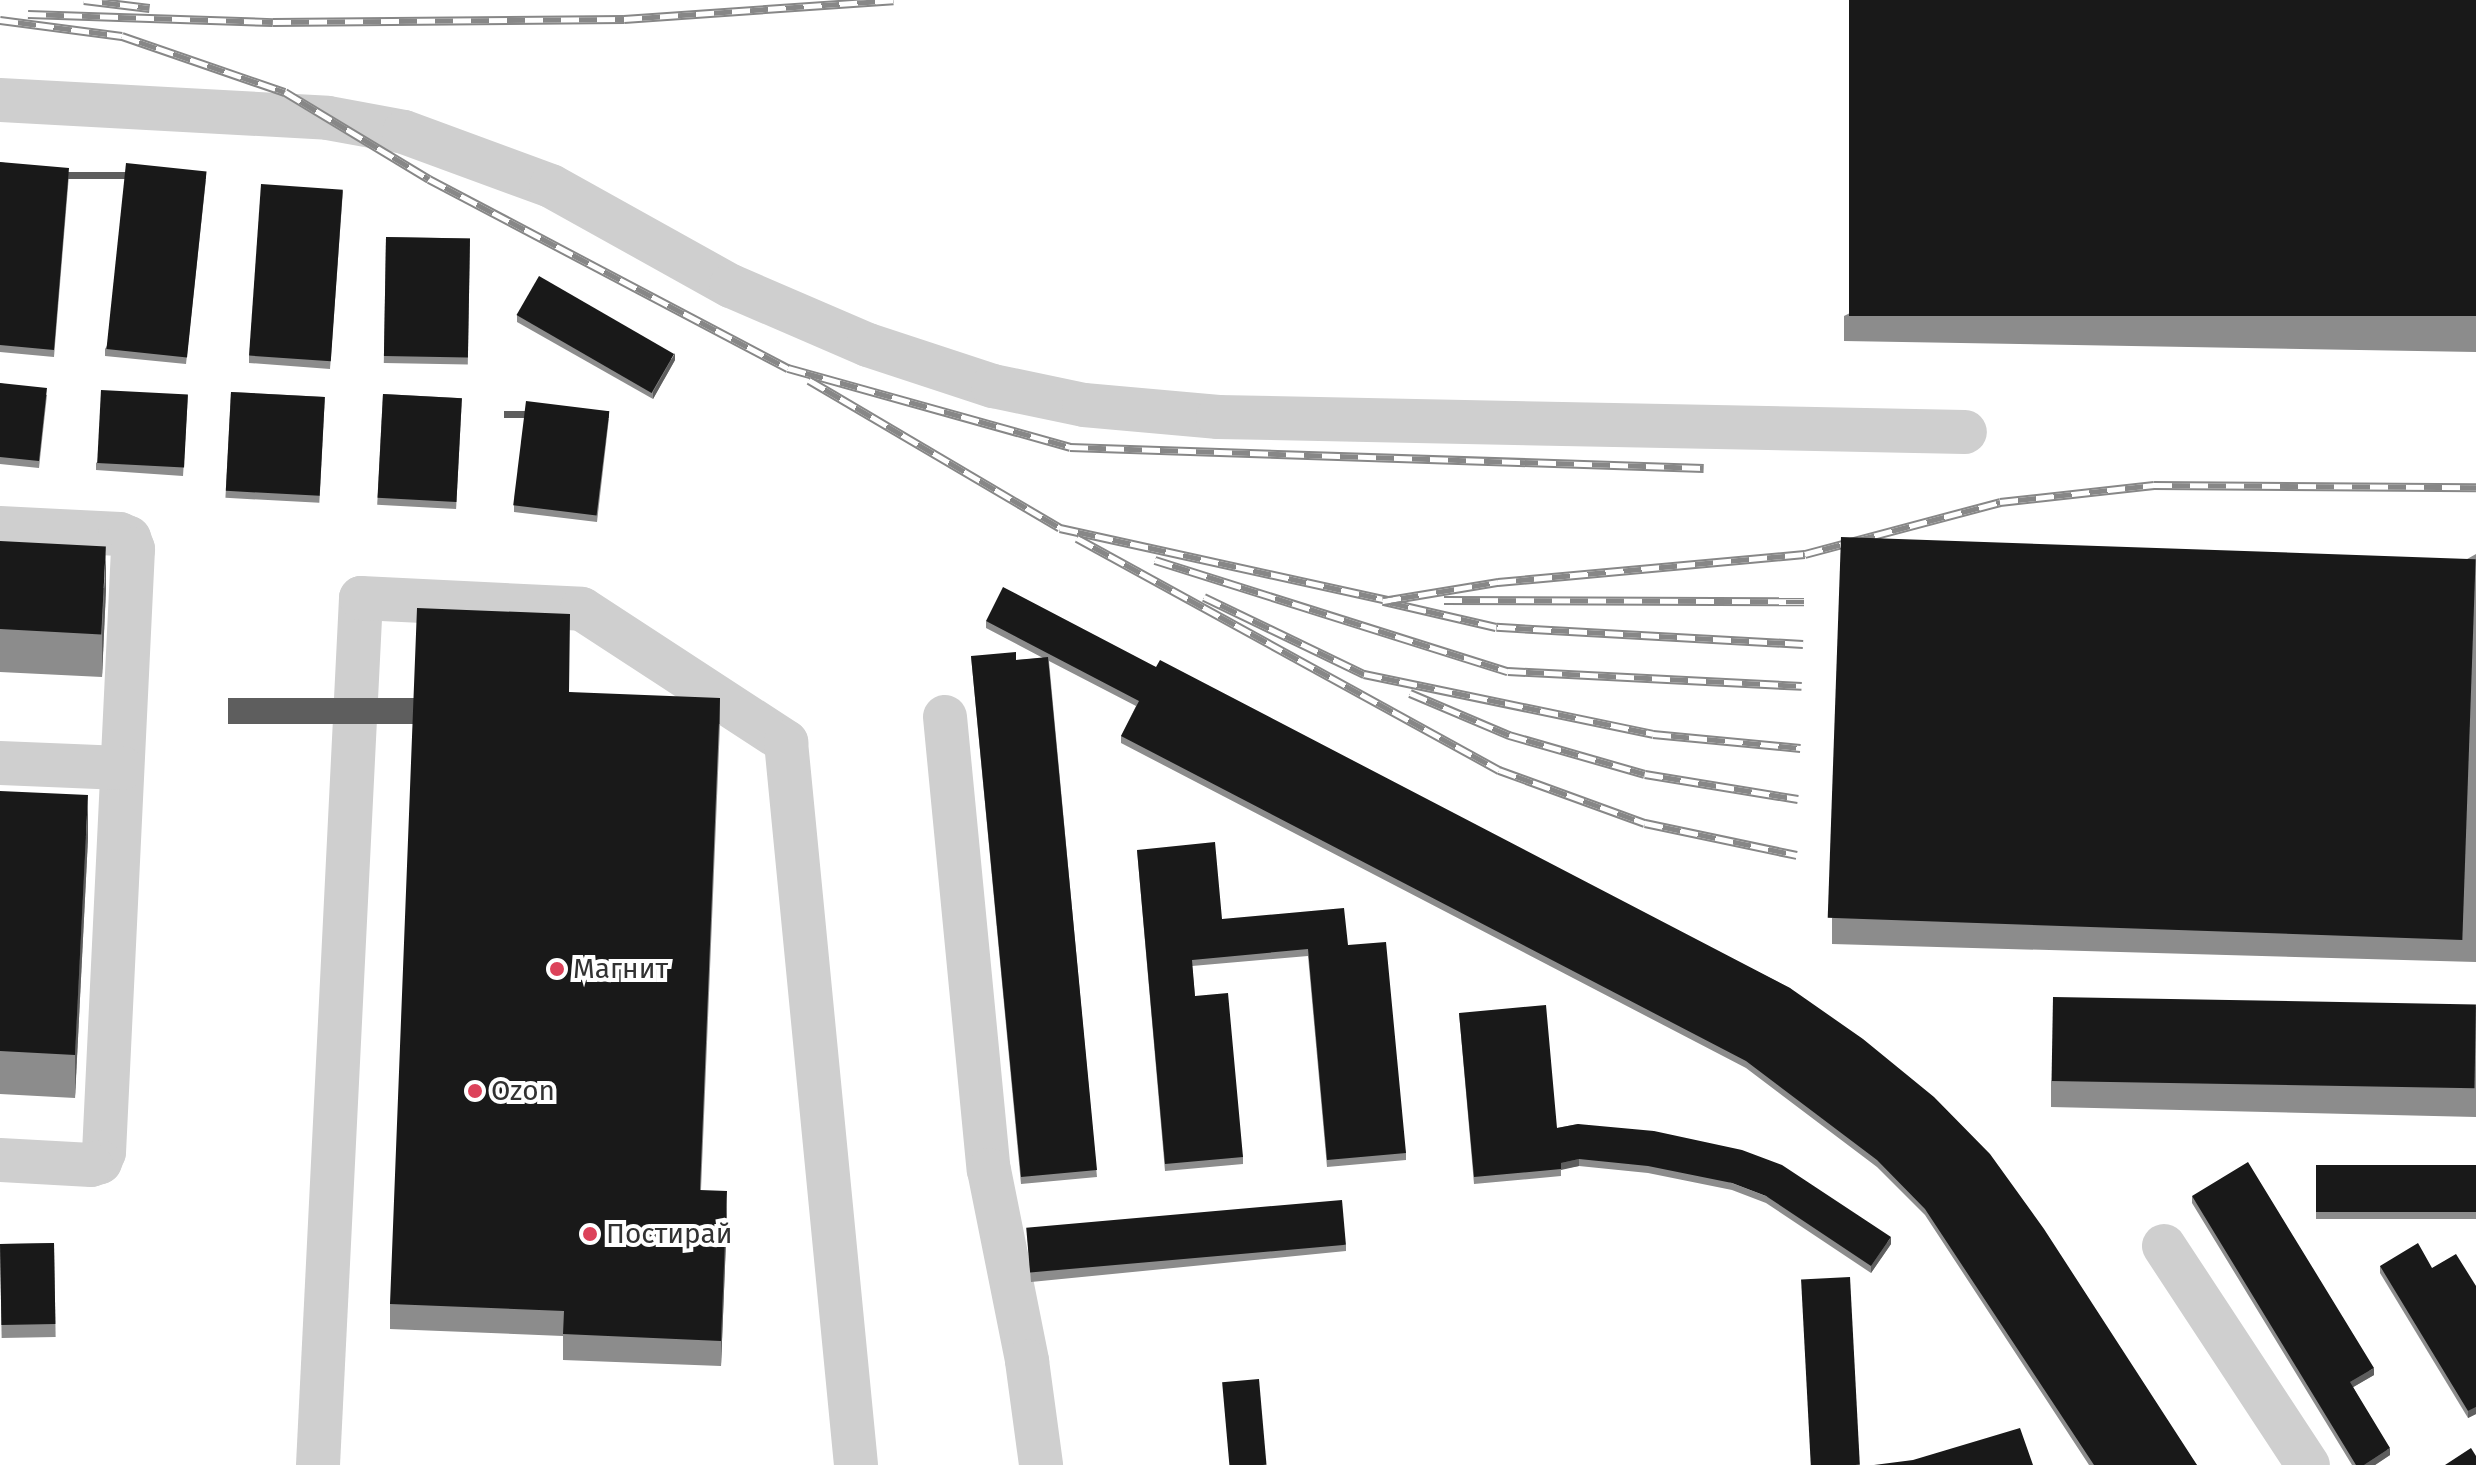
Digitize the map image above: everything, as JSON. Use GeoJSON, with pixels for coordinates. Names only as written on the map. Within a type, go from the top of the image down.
{"type":"FeatureCollection","features":[{"type":"Feature","properties":{"kind":"lane"},"geometry":{"type":"LineString","coordinates":[[0,100],[328,118],[404,132],[551,186],[731,286],[868,345],[993,386],[1084,405],[1218,417],[1965,432]]}},
{"type":"Feature","properties":{"kind":"lane"},"geometry":{"type":"LineString","coordinates":[[0,528],[129,538],[104,1152],[100,1162],[91,1165],[0,1160]]}},
{"type":"Feature","properties":{"kind":"lane"},"geometry":{"type":"LineString","coordinates":[[318,1465],[361,598],[582,609],[786,742],[856,1465]]}},
{"type":"Feature","properties":{"kind":"lane"},"geometry":{"type":"LineString","coordinates":[[945,717],[989,1170],[1027,1361],[1041,1465]]}},
{"type":"Feature","properties":{"kind":"lane"},"geometry":{"type":"LineString","coordinates":[[0,763],[122,768]]}},
{"type":"Feature","properties":{"kind":"lane"},"geometry":{"type":"LineString","coordinates":[[2164,1246],[2308,1465]]}},
{"type":"Feature","properties":{"kind":"building"},"geometry":{"type":"Polygon","coordinates":[[[1849,0],[2476,0],[2476,316],[1849,316],[1849,0]]]}},
{"type":"Feature","properties":{"kind":"building"},"geometry":{"type":"Polygon","coordinates":[[[0,162],[69,168],[54,350],[0,345],[0,162]]]}},
{"type":"Feature","properties":{"kind":"building"},"geometry":{"type":"Polygon","coordinates":[[[126,163],[207,171],[187,357],[106,349],[126,163]]]}},
{"type":"Feature","properties":{"kind":"building"},"geometry":{"type":"Polygon","coordinates":[[[261,184],[343,190],[331,361],[249,356],[261,184]]]}},
{"type":"Feature","properties":{"kind":"building"},"geometry":{"type":"Polygon","coordinates":[[[386,237],[470,238],[468,357],[384,356],[386,237]]]}},
{"type":"Feature","properties":{"kind":"building"},"geometry":{"type":"Polygon","coordinates":[[[539,276],[674,354],[652,393],[516,315],[539,276]]]}},
{"type":"Feature","properties":{"kind":"building"},"geometry":{"type":"Polygon","coordinates":[[[0,383],[47,388],[39,461],[0,457],[0,383]]]}},
{"type":"Feature","properties":{"kind":"building"},"geometry":{"type":"Polygon","coordinates":[[[101,390],[188,395],[184,467],[97,463],[101,390]]]}},
{"type":"Feature","properties":{"kind":"building"},"geometry":{"type":"Polygon","coordinates":[[[231,392],[325,397],[320,496],[226,491],[231,392]]]}},
{"type":"Feature","properties":{"kind":"building"},"geometry":{"type":"Polygon","coordinates":[[[383,394],[462,398],[456,502],[378,498],[383,394]]]}},
{"type":"Feature","properties":{"kind":"building"},"geometry":{"type":"Polygon","coordinates":[[[526,401],[609,411],[597,515],[513,505],[526,401]]]}},
{"type":"Feature","properties":{"kind":"building"},"geometry":{"type":"Polygon","coordinates":[[[1841,537],[2476,559],[2462,940],[1828,918],[1841,537]]]}},
{"type":"Feature","properties":{"kind":"building"},"geometry":{"type":"Polygon","coordinates":[[[0,541],[106,547],[101,634],[0,629],[0,541]]]}},
{"type":"Feature","properties":{"kind":"building"},"geometry":{"type":"Polygon","coordinates":[[[1003,587],[1156,667],[1160,660],[1790,988],[1863,1039],[1934,1097],[1990,1154],[2044,1229],[2197,1465],[2094,1465],[1925,1209],[1877,1160],[1746,1061],[1121,736],[1139,701],[986,621],[1003,587]]]}},
{"type":"Feature","properties":{"kind":"building","name":"Магнит"},"geometry":{"type":"Polygon","coordinates":[[[417,608],[570,614],[569,692],[720,698],[700,1190],[727,1191],[721,1341],[563,1334],[564,1311],[390,1304],[417,608]]]}},
{"type":"Feature","properties":{"kind":"building"},"geometry":{"type":"Polygon","coordinates":[[[1016,652],[1016,660],[1048,657],[1097,1170],[1021,1177],[971,656],[1016,652]]]}},
{"type":"Feature","properties":{"kind":"building"},"geometry":{"type":"Polygon","coordinates":[[[0,791],[88,795],[75,1055],[0,1051],[0,791]]]}},
{"type":"Feature","properties":{"kind":"building"},"geometry":{"type":"Polygon","coordinates":[[[1215,842],[1222,919],[1344,908],[1348,945],[1386,942],[1406,1153],[1327,1160],[1308,949],[1192,960],[1195,996],[1228,993],[1243,1157],[1165,1164],[1137,850],[1215,842]]]}},
{"type":"Feature","properties":{"kind":"building"},"geometry":{"type":"Polygon","coordinates":[[[2053,997],[2476,1004],[2474,1088],[2052,1081],[2053,997]]]}},
{"type":"Feature","properties":{"kind":"building"},"geometry":{"type":"Polygon","coordinates":[[[1546,1005],[1557,1128],[1578,1124],[1654,1131],[1742,1150],[1782,1165],[1891,1237],[1871,1266],[1766,1196],[1732,1183],[1648,1166],[1579,1159],[1561,1163],[1561,1169],[1474,1177],[1459,1013],[1546,1005]]]}},
{"type":"Feature","properties":{"kind":"building"},"geometry":{"type":"Polygon","coordinates":[[[2248,1162],[2374,1368],[2350,1382],[2390,1448],[2364,1465],[2356,1465],[2192,1196],[2248,1162]]]}},
{"type":"Feature","properties":{"kind":"building"},"geometry":{"type":"Polygon","coordinates":[[[2316,1165],[2476,1165],[2476,1212],[2316,1212],[2316,1165]]]}},
{"type":"Feature","properties":{"kind":"building"},"geometry":{"type":"Polygon","coordinates":[[[1342,1200],[1346,1245],[1030,1272],[1026,1228],[1342,1200]]]}},
{"type":"Feature","properties":{"kind":"building"},"geometry":{"type":"Polygon","coordinates":[[[54,1243],[55,1324],[1,1325],[0,1244],[54,1243]]]}},
{"type":"Feature","properties":{"kind":"building"},"geometry":{"type":"Polygon","coordinates":[[[2418,1243],[2432,1268],[2456,1254],[2476,1286],[2476,1407],[2468,1411],[2380,1266],[2418,1243]]]}},
{"type":"Feature","properties":{"kind":"building"},"geometry":{"type":"Polygon","coordinates":[[[1850,1277],[1860,1465],[1811,1465],[1801,1280],[1850,1277]]]}},
{"type":"Feature","properties":{"kind":"building"},"geometry":{"type":"Polygon","coordinates":[[[1259,1379],[1266,1465],[1229,1465],[1222,1382],[1259,1379]]]}},
{"type":"Feature","properties":{"kind":"building"},"geometry":{"type":"Polygon","coordinates":[[[2020,1428],[2033,1465],[1874,1465],[1913,1460],[2020,1428]]]}},
{"type":"Feature","properties":{"kind":"building"},"geometry":{"type":"Polygon","coordinates":[[[2471,1448],[2476,1456],[2476,1465],[2445,1465],[2471,1448]]]}},
{"type":"Feature","properties":{"kind":"railway"},"geometry":{"type":"LineString","coordinates":[[84,0],[150,8]]}},
{"type":"Feature","properties":{"kind":"railway"},"geometry":{"type":"LineString","coordinates":[[28,14],[273,22],[624,19],[893,0]]}},
{"type":"Feature","properties":{"kind":"railway"},"geometry":{"type":"LineString","coordinates":[[0,20],[122,36],[285,92],[429,179],[788,368],[1070,447],[1704,468]]}},
{"type":"Feature","properties":{"kind":"railway"},"geometry":{"type":"LineString","coordinates":[[809,380],[1060,528],[1392,601]]}},
{"type":"Feature","properties":{"kind":"railway"},"geometry":{"type":"LineString","coordinates":[[1803,644],[1496,627],[1383,601],[1498,582],[1805,554],[2000,502],[2154,485],[2476,487]]}},
{"type":"Feature","properties":{"kind":"railway"},"geometry":{"type":"LineString","coordinates":[[1077,538],[1499,770],[1645,823],[1797,855]]}},
{"type":"Feature","properties":{"kind":"railway"},"geometry":{"type":"LineString","coordinates":[[1155,560],[1508,671],[1802,686]]}},
{"type":"Feature","properties":{"kind":"railway"},"geometry":{"type":"LineString","coordinates":[[1204,597],[1364,674],[1653,734],[1800,748]]}},
{"type":"Feature","properties":{"kind":"railway"},"geometry":{"type":"LineString","coordinates":[[1444,600],[1804,601]]}},
{"type":"Feature","properties":{"kind":"railway"},"geometry":{"type":"LineString","coordinates":[[1410,693],[1509,735],[1645,774],[1798,799]]}},
{"type":"Feature","properties":{"kind":"place","name":"Магнит"},"geometry":{"type":"Point","coordinates":[557,969]}},
{"type":"Feature","properties":{"kind":"place","name":"Ozon"},"geometry":{"type":"Point","coordinates":[475,1091]}},
{"type":"Feature","properties":{"kind":"place","name":"Постирай"},"geometry":{"type":"Point","coordinates":[590,1234]}}]}
